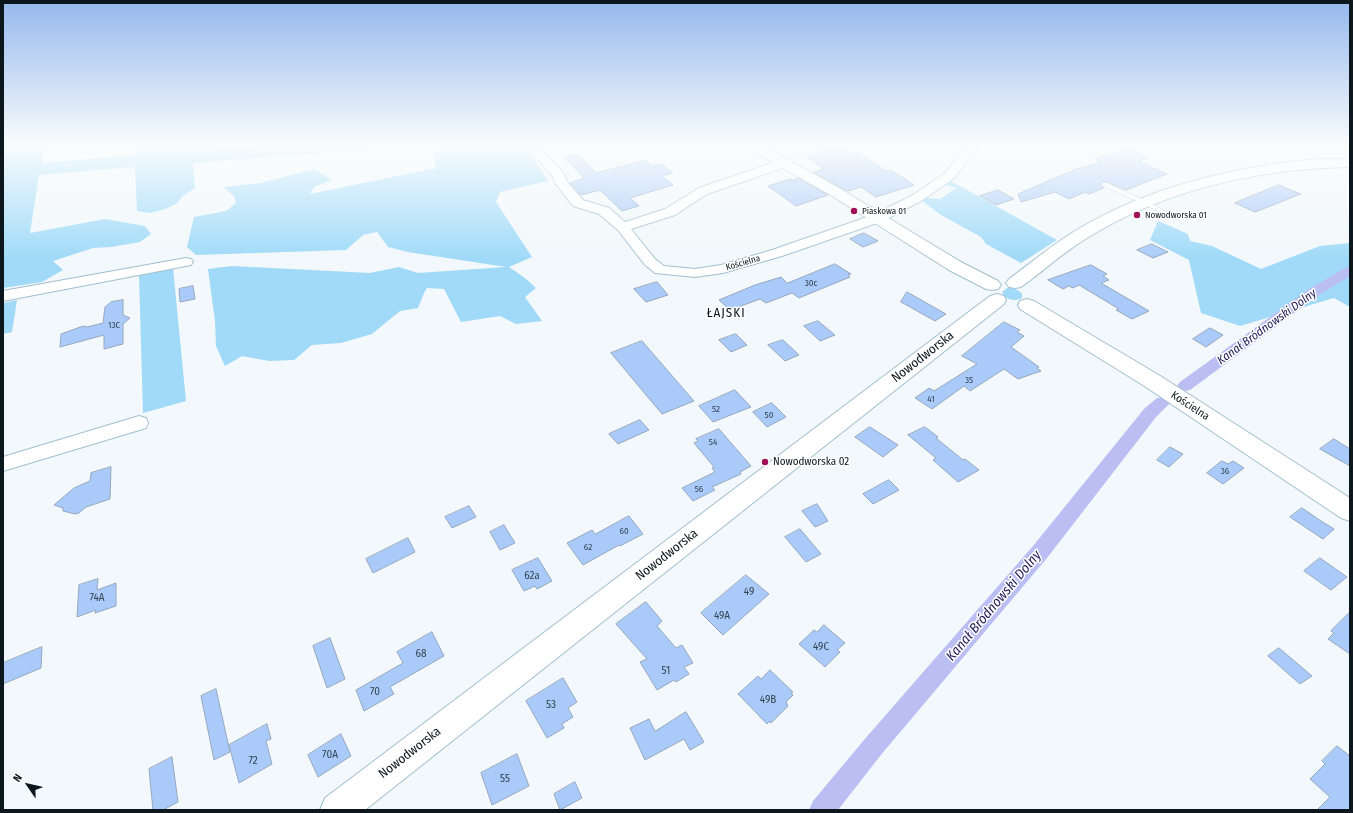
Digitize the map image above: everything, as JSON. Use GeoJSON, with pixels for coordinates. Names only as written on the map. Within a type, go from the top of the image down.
{"type":"FeatureCollection","features":[{"type":"Feature","properties":{"kind":"main road"},"geometry":{"type":"LineString","coordinates":[[820,184],[955,266],[1001,289],[1029,290],[1033,296],[1032,302],[1027,305],[1012,306],[1001,289]]}},
{"type":"Feature","properties":{"kind":"main road","name":"Nowodworska"},"geometry":{"type":"LineString","coordinates":[[337,810],[1001,289],[1082,233],[1144,202],[1200,184]]}},
{"type":"Feature","properties":{"kind":"main road","name":"Kościelna"},"geometry":{"type":"LineString","coordinates":[[1027,305],[1154,382],[1350,511]]}},
{"type":"Feature","properties":{"kind":"street","name":"Kościelna"},"geometry":{"type":"LineString","coordinates":[[562,184],[578,203],[604,212],[623,227],[650,262],[660,270],[695,273],[723,270],[777,254],[878,218],[917,198],[937,184]]}},
{"type":"Feature","properties":{"kind":"street"},"geometry":{"type":"LineString","coordinates":[[623,227],[670,212],[703,191],[724,184]]}},
{"type":"Feature","properties":{"kind":"street"},"geometry":{"type":"LineString","coordinates":[[3,296],[186,262]]}},
{"type":"Feature","properties":{"kind":"street"},"geometry":{"type":"LineString","coordinates":[[3,464],[139,423]]}},
{"type":"Feature","properties":{"kind":"lane"},"geometry":{"type":"LineString","coordinates":[[1104,184],[1164,212]]}},
{"type":"Feature","properties":{"kind":"shaded area"},"geometry":{"type":"Polygon","coordinates":[[[3,184],[38,184],[30,233],[105,219],[145,226],[151,234],[140,242],[111,247],[93,248],[53,261],[63,270],[42,282],[3,288],[3,184]]]}},
{"type":"Feature","properties":{"kind":"shaded area"},"geometry":{"type":"Polygon","coordinates":[[[136,184],[195,184],[195,188],[183,196],[176,204],[150,213],[137,211],[136,184]]]}},
{"type":"Feature","properties":{"kind":"shaded area"},"geometry":{"type":"Polygon","coordinates":[[[252,184],[322,184],[314,187],[310,194],[359,184],[535,184],[500,192],[496,202],[532,257],[509,267],[536,288],[525,297],[542,321],[516,324],[500,316],[461,322],[444,289],[427,288],[418,308],[400,311],[372,334],[341,343],[312,345],[294,360],[269,361],[242,356],[225,366],[216,346],[215,321],[208,269],[232,266],[370,273],[399,267],[418,273],[506,267],[408,252],[388,247],[377,232],[363,235],[346,250],[196,255],[187,247],[194,217],[226,211],[236,203],[234,196],[223,187],[252,184]]]}},
{"type":"Feature","properties":{"kind":"shaded area"},"geometry":{"type":"Polygon","coordinates":[[[956,184],[1057,240],[1021,263],[986,244],[981,237],[941,215],[921,200],[926,198],[940,199],[956,188],[945,185],[956,184]]]}},
{"type":"Feature","properties":{"kind":"shaded area"},"geometry":{"type":"Polygon","coordinates":[[[1158,221],[1188,234],[1190,241],[1212,246],[1261,269],[1320,246],[1350,243],[1350,307],[1334,298],[1240,326],[1201,313],[1189,260],[1150,240],[1158,221]]]}},
{"type":"Feature","properties":{"kind":"shaded area"},"geometry":{"type":"Polygon","coordinates":[[[173,268],[186,401],[143,413],[139,275],[173,268]]]}},
{"type":"Feature","properties":{"kind":"shaded area"},"geometry":{"type":"Polygon","coordinates":[[[1007,288],[1019,291],[1022,294],[1022,298],[1013,300],[1005,297],[1002,292],[1007,288]]]}},
{"type":"Feature","properties":{"kind":"shaded area"},"geometry":{"type":"Polygon","coordinates":[[[17,300],[12,332],[3,334],[3,303],[17,300]]]}},
{"type":"Feature","properties":{"kind":"building"},"geometry":{"type":"Polygon","coordinates":[[[571,184],[673,185],[630,198],[639,206],[622,211],[600,190],[581,195],[571,184]]]}},
{"type":"Feature","properties":{"kind":"building"},"geometry":{"type":"Polygon","coordinates":[[[774,184],[808,184],[828,195],[796,206],[768,186],[774,184]]]}},
{"type":"Feature","properties":{"kind":"building"},"geometry":{"type":"Polygon","coordinates":[[[835,184],[914,185],[876,197],[861,187],[848,191],[835,184]]]}},
{"type":"Feature","properties":{"kind":"building"},"geometry":{"type":"Polygon","coordinates":[[[1041,184],[1101,184],[1100,185],[1104,188],[1089,194],[1085,192],[1069,199],[1055,192],[1021,202],[1018,194],[1041,184]]]}},
{"type":"Feature","properties":{"kind":"building"},"geometry":{"type":"Polygon","coordinates":[[[1112,184],[1142,184],[1126,190],[1112,184]]]}},
{"type":"Feature","properties":{"kind":"building"},"geometry":{"type":"Polygon","coordinates":[[[1279,185],[1301,194],[1255,212],[1235,203],[1279,185]]]}},
{"type":"Feature","properties":{"kind":"building"},"geometry":{"type":"Polygon","coordinates":[[[998,190],[1014,199],[996,205],[980,196],[998,190]]]}},
{"type":"Feature","properties":{"kind":"building"},"geometry":{"type":"Polygon","coordinates":[[[864,233],[878,241],[863,247],[850,239],[864,233]]]}},
{"type":"Feature","properties":{"kind":"building"},"geometry":{"type":"Polygon","coordinates":[[[1152,244],[1168,252],[1153,258],[1137,250],[1152,244]]]}},
{"type":"Feature","properties":{"kind":"building"},"geometry":{"type":"Polygon","coordinates":[[[835,264],[851,274],[848,275],[850,277],[799,298],[792,293],[766,303],[760,299],[730,310],[719,300],[755,285],[781,277],[787,283],[835,264]]]}},
{"type":"Feature","properties":{"kind":"building"},"geometry":{"type":"Polygon","coordinates":[[[1091,265],[1107,274],[1103,276],[1109,280],[1101,283],[1149,311],[1132,319],[1116,310],[1119,309],[1079,285],[1073,288],[1069,286],[1063,289],[1048,280],[1091,265]]]}},
{"type":"Feature","properties":{"kind":"building"},"geometry":{"type":"Polygon","coordinates":[[[657,282],[668,295],[646,302],[634,289],[657,282]]]}},
{"type":"Feature","properties":{"kind":"building"},"geometry":{"type":"Polygon","coordinates":[[[193,286],[195,299],[180,302],[179,289],[193,286]]]}},
{"type":"Feature","properties":{"kind":"building"},"geometry":{"type":"Polygon","coordinates":[[[907,292],[946,314],[935,321],[901,302],[907,292]]]}},
{"type":"Feature","properties":{"kind":"building"},"geometry":{"type":"Polygon","coordinates":[[[123,300],[123,315],[130,318],[123,324],[123,344],[104,349],[104,335],[60,347],[61,334],[83,326],[87,327],[103,323],[105,307],[111,302],[123,300]]]}},
{"type":"Feature","properties":{"kind":"building"},"geometry":{"type":"Polygon","coordinates":[[[818,321],[835,335],[820,341],[804,326],[818,321]]]}},
{"type":"Feature","properties":{"kind":"building"},"geometry":{"type":"Polygon","coordinates":[[[1004,322],[1020,330],[1017,332],[1024,336],[1011,347],[1039,367],[1037,368],[1041,371],[1018,379],[1004,369],[970,391],[964,386],[932,409],[915,398],[929,388],[934,391],[977,364],[962,356],[1004,322]]]}},
{"type":"Feature","properties":{"kind":"building"},"geometry":{"type":"Polygon","coordinates":[[[1210,328],[1223,335],[1206,347],[1193,339],[1210,328]]]}},
{"type":"Feature","properties":{"kind":"building"},"geometry":{"type":"Polygon","coordinates":[[[736,334],[747,345],[731,352],[719,340],[736,334]]]}},
{"type":"Feature","properties":{"kind":"building"},"geometry":{"type":"Polygon","coordinates":[[[783,340],[799,355],[785,361],[768,345],[783,340]]]}},
{"type":"Feature","properties":{"kind":"building"},"geometry":{"type":"Polygon","coordinates":[[[642,341],[694,401],[662,414],[611,353],[642,341]]]}},
{"type":"Feature","properties":{"kind":"building"},"geometry":{"type":"Polygon","coordinates":[[[735,390],[751,407],[713,422],[699,406],[735,390]]]}},
{"type":"Feature","properties":{"kind":"building"},"geometry":{"type":"Polygon","coordinates":[[[772,403],[786,417],[767,427],[753,412],[772,403]]]}},
{"type":"Feature","properties":{"kind":"building"},"geometry":{"type":"Polygon","coordinates":[[[640,420],[649,430],[618,444],[609,434],[640,420]]]}},
{"type":"Feature","properties":{"kind":"building"},"geometry":{"type":"Polygon","coordinates":[[[870,427],[898,445],[883,457],[855,437],[870,427]]]}},
{"type":"Feature","properties":{"kind":"building"},"geometry":{"type":"Polygon","coordinates":[[[925,427],[963,460],[965,459],[979,470],[958,482],[933,460],[936,458],[908,435],[925,427]]]}},
{"type":"Feature","properties":{"kind":"building"},"geometry":{"type":"Polygon","coordinates":[[[719,429],[751,466],[740,472],[741,474],[712,487],[715,490],[693,501],[682,488],[715,472],[712,468],[714,467],[694,443],[698,441],[696,439],[719,429]]]}},
{"type":"Feature","properties":{"kind":"building"},"geometry":{"type":"Polygon","coordinates":[[[1334,439],[1350,449],[1350,466],[1320,449],[1334,439]]]}},
{"type":"Feature","properties":{"kind":"building"},"geometry":{"type":"Polygon","coordinates":[[[1170,447],[1183,454],[1169,467],[1157,460],[1170,447]]]}},
{"type":"Feature","properties":{"kind":"building"},"geometry":{"type":"Polygon","coordinates":[[[1222,461],[1228,464],[1233,461],[1244,468],[1223,484],[1207,473],[1222,461]]]}},
{"type":"Feature","properties":{"kind":"building"},"geometry":{"type":"Polygon","coordinates":[[[111,467],[110,499],[86,507],[79,513],[75,514],[63,511],[63,508],[54,505],[74,488],[90,481],[91,473],[111,467]]]}},
{"type":"Feature","properties":{"kind":"building"},"geometry":{"type":"Polygon","coordinates":[[[889,480],[899,490],[873,504],[863,494],[889,480]]]}},
{"type":"Feature","properties":{"kind":"building"},"geometry":{"type":"Polygon","coordinates":[[[817,504],[828,521],[815,527],[802,511],[817,504]]]}},
{"type":"Feature","properties":{"kind":"building"},"geometry":{"type":"Polygon","coordinates":[[[469,506],[476,517],[452,528],[445,517],[469,506]]]}},
{"type":"Feature","properties":{"kind":"building"},"geometry":{"type":"Polygon","coordinates":[[[1302,508],[1334,529],[1323,539],[1290,517],[1302,508]]]}},
{"type":"Feature","properties":{"kind":"building"},"geometry":{"type":"Polygon","coordinates":[[[629,516],[643,534],[620,546],[619,545],[583,565],[567,543],[592,530],[595,534],[629,516]]]}},
{"type":"Feature","properties":{"kind":"building"},"geometry":{"type":"Polygon","coordinates":[[[504,525],[515,543],[500,550],[490,532],[504,525]]]}},
{"type":"Feature","properties":{"kind":"building"},"geometry":{"type":"Polygon","coordinates":[[[800,529],[821,554],[806,562],[785,537],[800,529]]]}},
{"type":"Feature","properties":{"kind":"building"},"geometry":{"type":"Polygon","coordinates":[[[408,538],[415,552],[373,573],[366,559],[408,538]]]}},
{"type":"Feature","properties":{"kind":"building"},"geometry":{"type":"Polygon","coordinates":[[[538,558],[552,581],[537,589],[535,586],[524,591],[512,570],[538,558]]]}},
{"type":"Feature","properties":{"kind":"building"},"geometry":{"type":"Polygon","coordinates":[[[1320,558],[1347,577],[1331,590],[1304,571],[1320,558]]]}},
{"type":"Feature","properties":{"kind":"building"},"geometry":{"type":"Polygon","coordinates":[[[746,575],[769,594],[723,635],[701,613],[746,575]]]}},
{"type":"Feature","properties":{"kind":"building"},"geometry":{"type":"Polygon","coordinates":[[[98,579],[97,590],[116,583],[116,606],[95,613],[96,610],[77,617],[79,585],[98,579]]]}},
{"type":"Feature","properties":{"kind":"building"},"geometry":{"type":"Polygon","coordinates":[[[646,602],[662,621],[657,626],[676,648],[682,645],[693,663],[684,667],[689,674],[676,682],[674,680],[657,690],[640,662],[647,659],[616,624],[646,602]]]}},
{"type":"Feature","properties":{"kind":"building"},"geometry":{"type":"Polygon","coordinates":[[[1350,612],[1350,654],[1328,639],[1334,633],[1331,631],[1350,612]]]}},
{"type":"Feature","properties":{"kind":"building"},"geometry":{"type":"Polygon","coordinates":[[[824,625],[845,643],[837,650],[840,652],[825,667],[799,644],[814,630],[817,632],[824,625]]]}},
{"type":"Feature","properties":{"kind":"building"},"geometry":{"type":"Polygon","coordinates":[[[432,632],[444,656],[390,687],[394,694],[364,711],[356,690],[403,663],[397,652],[432,632]]]}},
{"type":"Feature","properties":{"kind":"building"},"geometry":{"type":"Polygon","coordinates":[[[330,638],[345,679],[327,688],[313,646],[330,638]]]}},
{"type":"Feature","properties":{"kind":"building"},"geometry":{"type":"Polygon","coordinates":[[[42,647],[41,668],[3,684],[3,663],[42,647]]]}},
{"type":"Feature","properties":{"kind":"building"},"geometry":{"type":"Polygon","coordinates":[[[1279,648],[1312,676],[1300,684],[1268,656],[1279,648]]]}},
{"type":"Feature","properties":{"kind":"building"},"geometry":{"type":"Polygon","coordinates":[[[770,670],[793,692],[791,693],[793,695],[786,702],[788,706],[771,723],[770,721],[767,724],[738,694],[758,676],[761,679],[770,670]]]}},
{"type":"Feature","properties":{"kind":"building"},"geometry":{"type":"Polygon","coordinates":[[[563,678],[577,702],[568,708],[573,717],[562,724],[564,728],[547,738],[526,701],[563,678]]]}},
{"type":"Feature","properties":{"kind":"building"},"geometry":{"type":"Polygon","coordinates":[[[216,689],[230,752],[214,760],[201,696],[216,689]]]}},
{"type":"Feature","properties":{"kind":"building"},"geometry":{"type":"Polygon","coordinates":[[[686,712],[704,742],[690,750],[684,739],[645,760],[630,728],[649,719],[655,731],[686,712]]]}},
{"type":"Feature","properties":{"kind":"building"},"geometry":{"type":"Polygon","coordinates":[[[267,724],[271,739],[266,741],[272,764],[239,783],[229,745],[267,724]]]}},
{"type":"Feature","properties":{"kind":"building"},"geometry":{"type":"Polygon","coordinates":[[[341,734],[351,756],[318,777],[308,755],[341,734]]]}},
{"type":"Feature","properties":{"kind":"building"},"geometry":{"type":"Polygon","coordinates":[[[1337,746],[1350,756],[1350,810],[1317,810],[1330,797],[1310,779],[1325,764],[1322,761],[1337,746]]]}},
{"type":"Feature","properties":{"kind":"building"},"geometry":{"type":"Polygon","coordinates":[[[517,754],[529,786],[492,805],[481,773],[517,754]]]}},
{"type":"Feature","properties":{"kind":"building"},"geometry":{"type":"Polygon","coordinates":[[[172,757],[178,802],[163,810],[153,810],[149,769],[172,757]]]}},
{"type":"Feature","properties":{"kind":"building"},"geometry":{"type":"Polygon","coordinates":[[[575,782],[582,798],[560,810],[554,794],[575,782]]]}},
{"type":"Feature","properties":{"kind":"waterway","name":"Kanał Bródnowski Dolny"},"geometry":{"type":"LineString","coordinates":[[1185,386],[1311,294],[1350,271]]}},
{"type":"Feature","properties":{"kind":"waterway","name":"Kanał Bródnowski Dolny"},"geometry":{"type":"LineString","coordinates":[[822,810],[872,748],[1040,552],[1150,413],[1163,402]]}},
{"type":"Feature","properties":{"kind":"place","name":"Piaskowa 01"},"geometry":{"type":"Point","coordinates":[854,211]}},
{"type":"Feature","properties":{"kind":"place","name":"Nowodworska 01"},"geometry":{"type":"Point","coordinates":[1137,215]}},
{"type":"Feature","properties":{"kind":"place","name":"Nowodworska 02"},"geometry":{"type":"Point","coordinates":[765,462]}},
{"type":"Feature","properties":{"kind":"district","name":"ŁAJSKI"},"geometry":{"type":"Point","coordinates":[726,313]}}]}
